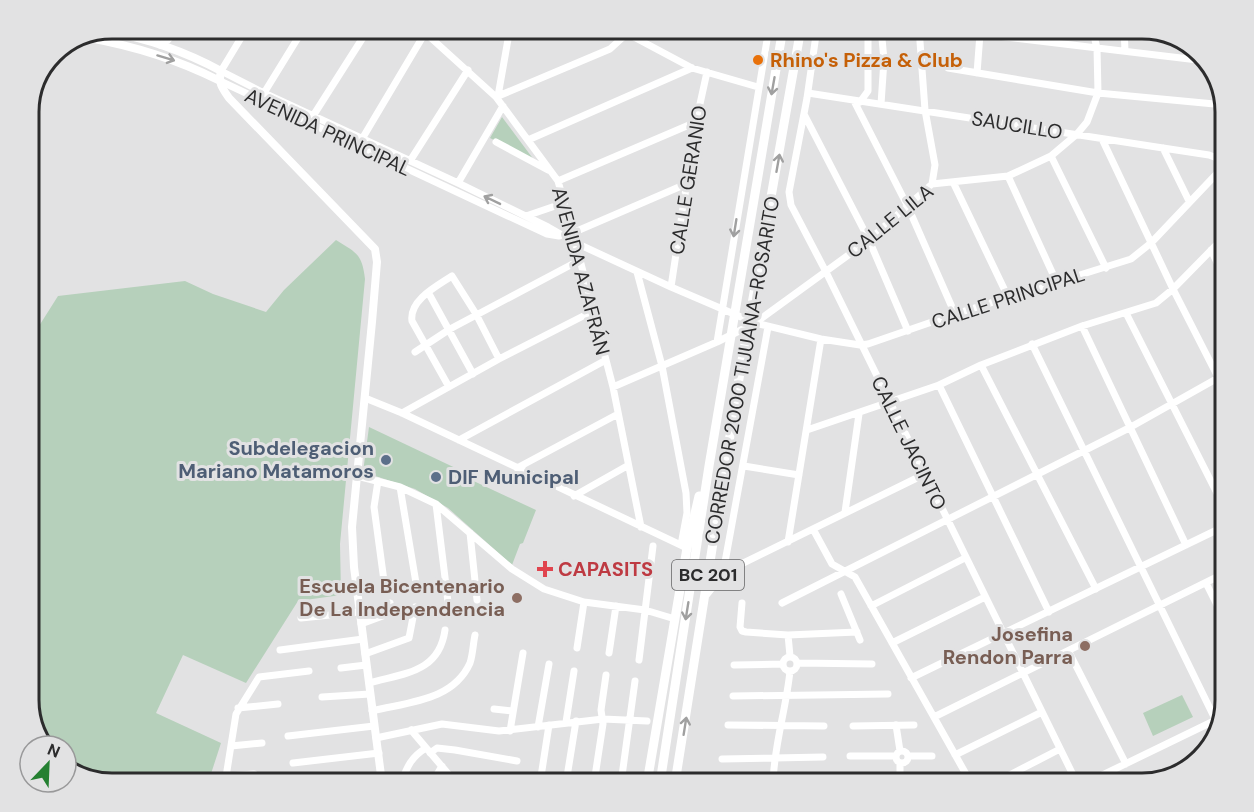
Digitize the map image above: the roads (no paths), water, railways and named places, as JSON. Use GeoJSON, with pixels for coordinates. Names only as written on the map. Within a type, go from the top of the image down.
{"type":"FeatureCollection","features":[{"type":"Feature","properties":{"kind":"highway","name":"CORREDOR 2000 TIJUANA-ROSARITO"},"geometry":{"type":"LineString","coordinates":[[662,773],[709,466],[782,39]]}},
{"type":"Feature","properties":{"kind":"highway","name":"CORREDOR 2000 TIJUANA-ROSARITO"},"geometry":{"type":"LineString","coordinates":[[678,773],[741,366],[799,39]]}},
{"type":"Feature","properties":{"kind":"highway"},"geometry":{"type":"LineString","coordinates":[[780,48],[789,48],[797,52]]}},
{"type":"Feature","properties":{"kind":"highway"},"geometry":{"type":"LineString","coordinates":[[650,773],[675,619],[684,546],[702,481],[709,466]]}},
{"type":"Feature","properties":{"kind":"highway"},"geometry":{"type":"LineString","coordinates":[[704,596],[723,573]]}},
{"type":"Feature","properties":{"kind":"highway"},"geometry":{"type":"LineString","coordinates":[[651,773],[670,720]]}},
{"type":"Feature","properties":{"kind":"main road","name":"AVENIDA PRINCIPAL"},"geometry":{"type":"LineString","coordinates":[[148,39],[164,42],[203,61],[220,75]]}},
{"type":"Feature","properties":{"kind":"main road","name":"AVENIDA PRINCIPAL"},"geometry":{"type":"LineString","coordinates":[[99,40],[220,75]]}},
{"type":"Feature","properties":{"kind":"main road"},"geometry":{"type":"LineString","coordinates":[[220,75],[221,88],[229,98],[375,249],[377,262],[352,527],[359,612],[381,773]]}},
{"type":"Feature","properties":{"kind":"street"},"geometry":{"type":"LineString","coordinates":[[162,39],[164,42],[168,39]]}},
{"type":"Feature","properties":{"kind":"street"},"geometry":{"type":"LineString","coordinates":[[220,75],[241,39]]}},
{"type":"Feature","properties":{"kind":"street"},"geometry":{"type":"LineString","coordinates":[[264,93],[297,39]]}},
{"type":"Feature","properties":{"kind":"street"},"geometry":{"type":"LineString","coordinates":[[314,116],[362,39]]}},
{"type":"Feature","properties":{"kind":"street"},"geometry":{"type":"LineString","coordinates":[[362,139],[418,39]]}},
{"type":"Feature","properties":{"kind":"street","name":"AVENIDA AZAFRÁN"},"geometry":{"type":"LineString","coordinates":[[432,39],[497,96],[558,181],[613,387],[641,527]]}},
{"type":"Feature","properties":{"kind":"street"},"geometry":{"type":"LineString","coordinates":[[497,96],[508,39]]}},
{"type":"Feature","properties":{"kind":"street"},"geometry":{"type":"LineString","coordinates":[[497,96],[610,49],[622,39]]}},
{"type":"Feature","properties":{"kind":"street"},"geometry":{"type":"LineString","coordinates":[[644,39],[692,68],[758,87]]}},
{"type":"Feature","properties":{"kind":"street"},"geometry":{"type":"LineString","coordinates":[[717,342],[767,39]]}},
{"type":"Feature","properties":{"kind":"street","name":"CALLE JACINTO"},"geometry":{"type":"LineString","coordinates":[[815,39],[789,199],[1072,773]]}},
{"type":"Feature","properties":{"kind":"street"},"geometry":{"type":"LineString","coordinates":[[868,39],[868,91],[857,102],[908,207],[955,314]]}},
{"type":"Feature","properties":{"kind":"street"},"geometry":{"type":"LineString","coordinates":[[881,105],[884,60],[882,39]]}},
{"type":"Feature","properties":{"kind":"street"},"geometry":{"type":"LineString","coordinates":[[920,39],[925,110],[935,165],[932,184]]}},
{"type":"Feature","properties":{"kind":"street"},"geometry":{"type":"LineString","coordinates":[[977,73],[980,39]]}},
{"type":"Feature","properties":{"kind":"street"},"geometry":{"type":"LineString","coordinates":[[1021,39],[1192,59]]}},
{"type":"Feature","properties":{"kind":"street","name":"CALLE LILA"},"geometry":{"type":"LineString","coordinates":[[613,387],[755,323],[868,240],[932,184],[1008,176],[1051,156],[1077,134],[1087,122],[1098,93],[1094,39]]}},
{"type":"Feature","properties":{"kind":"street"},"geometry":{"type":"LineString","coordinates":[[1124,39],[1125,51]]}},
{"type":"Feature","properties":{"kind":"street"},"geometry":{"type":"LineString","coordinates":[[528,140],[692,68]]}},
{"type":"Feature","properties":{"kind":"street"},"geometry":{"type":"LineString","coordinates":[[948,68],[1098,93],[1214,104]]}},
{"type":"Feature","properties":{"kind":"street"},"geometry":{"type":"LineString","coordinates":[[410,161],[468,70]]}},
{"type":"Feature","properties":{"kind":"street","name":"CALLE GERANIO"},"geometry":{"type":"LineString","coordinates":[[671,287],[696,122],[707,72]]}},
{"type":"Feature","properties":{"kind":"street","name":"AVENIDA PRINCIPAL"},"geometry":{"type":"LineString","coordinates":[[220,75],[458,183],[637,272],[755,323]]}},
{"type":"Feature","properties":{"kind":"street","name":"AVENIDA PRINCIPAL"},"geometry":{"type":"LineString","coordinates":[[220,75],[547,234],[563,236]]}},
{"type":"Feature","properties":{"kind":"street","name":"SAUCILLO"},"geometry":{"type":"LineString","coordinates":[[808,93],[1209,155],[1215,158]]}},
{"type":"Feature","properties":{"kind":"street"},"geometry":{"type":"LineString","coordinates":[[458,183],[503,106]]}},
{"type":"Feature","properties":{"kind":"street"},"geometry":{"type":"LineString","coordinates":[[804,114],[868,240],[908,331]]}},
{"type":"Feature","properties":{"kind":"street"},"geometry":{"type":"LineString","coordinates":[[558,181],[696,122]]}},
{"type":"Feature","properties":{"kind":"street"},"geometry":{"type":"LineString","coordinates":[[1102,139],[1173,289],[1215,364]]}},
{"type":"Feature","properties":{"kind":"street"},"geometry":{"type":"LineString","coordinates":[[496,142],[551,171]]}},
{"type":"Feature","properties":{"kind":"street"},"geometry":{"type":"LineString","coordinates":[[1163,148],[1189,201]]}},
{"type":"Feature","properties":{"kind":"street"},"geometry":{"type":"LineString","coordinates":[[1051,156],[1106,268]]}},
{"type":"Feature","properties":{"kind":"street","name":"CALLE PRINCIPAL"},"geometry":{"type":"LineString","coordinates":[[755,323],[821,339],[860,345],[868,344],[1008,297],[1106,268],[1131,259],[1151,243],[1215,174]]}},
{"type":"Feature","properties":{"kind":"street"},"geometry":{"type":"LineString","coordinates":[[1008,176],[1057,283]]}},
{"type":"Feature","properties":{"kind":"street"},"geometry":{"type":"LineString","coordinates":[[953,182],[1008,297]]}},
{"type":"Feature","properties":{"kind":"street"},"geometry":{"type":"LineString","coordinates":[[563,236],[686,184]]}},
{"type":"Feature","properties":{"kind":"street"},"geometry":{"type":"LineString","coordinates":[[526,216],[564,203]]}},
{"type":"Feature","properties":{"kind":"street"},"geometry":{"type":"LineString","coordinates":[[807,430],[889,404],[939,385],[1032,344],[1156,303],[1215,246]]}},
{"type":"Feature","properties":{"kind":"street"},"geometry":{"type":"LineString","coordinates":[[1211,250],[1215,258]]}},
{"type":"Feature","properties":{"kind":"street"},"geometry":{"type":"LineString","coordinates":[[415,352],[476,314],[580,260]]}},
{"type":"Feature","properties":{"kind":"street"},"geometry":{"type":"LineString","coordinates":[[365,398],[402,413],[684,546],[687,503],[662,366],[637,272]]}},
{"type":"Feature","properties":{"kind":"street"},"geometry":{"type":"LineString","coordinates":[[449,387],[411,321],[411,315],[412,310],[428,292],[452,276],[476,314],[499,359]]}},
{"type":"Feature","properties":{"kind":"street"},"geometry":{"type":"LineString","coordinates":[[428,292],[473,374]]}},
{"type":"Feature","properties":{"kind":"street"},"geometry":{"type":"LineString","coordinates":[[402,413],[499,359],[593,311]]}},
{"type":"Feature","properties":{"kind":"street"},"geometry":{"type":"LineString","coordinates":[[1126,314],[1215,487]]}},
{"type":"Feature","properties":{"kind":"street"},"geometry":{"type":"LineString","coordinates":[[1082,326],[1186,545]]}},
{"type":"Feature","properties":{"kind":"street"},"geometry":{"type":"LineString","coordinates":[[723,573],[768,327]]}},
{"type":"Feature","properties":{"kind":"street"},"geometry":{"type":"LineString","coordinates":[[788,542],[821,339]]}},
{"type":"Feature","properties":{"kind":"street"},"geometry":{"type":"LineString","coordinates":[[1032,344],[1213,712]]}},
{"type":"Feature","properties":{"kind":"street"},"geometry":{"type":"LineString","coordinates":[[459,440],[606,360]]}},
{"type":"Feature","properties":{"kind":"street"},"geometry":{"type":"LineString","coordinates":[[981,365],[1096,589]]}},
{"type":"Feature","properties":{"kind":"street"},"geometry":{"type":"LineString","coordinates":[[782,603],[1129,428],[1215,380]]}},
{"type":"Feature","properties":{"kind":"street"},"geometry":{"type":"LineString","coordinates":[[939,385],[1049,612]]}},
{"type":"Feature","properties":{"kind":"street"},"geometry":{"type":"LineString","coordinates":[[517,468],[618,414]]}},
{"type":"Feature","properties":{"kind":"street"},"geometry":{"type":"LineString","coordinates":[[845,512],[859,414]]}},
{"type":"Feature","properties":{"kind":"street"},"geometry":{"type":"LineString","coordinates":[[574,496],[627,466]]}},
{"type":"Feature","properties":{"kind":"street"},"geometry":{"type":"LineString","coordinates":[[744,466],[799,475]]}},
{"type":"Feature","properties":{"kind":"street"},"geometry":{"type":"LineString","coordinates":[[723,573],[925,474]]}},
{"type":"Feature","properties":{"kind":"street"},"geometry":{"type":"LineString","coordinates":[[357,476],[400,487],[436,504],[512,570],[544,589],[584,602],[645,610],[675,619]]}},
{"type":"Feature","properties":{"kind":"street"},"geometry":{"type":"LineString","coordinates":[[378,481],[374,507],[384,581]]}},
{"type":"Feature","properties":{"kind":"street"},"geometry":{"type":"LineString","coordinates":[[400,487],[417,589]]}},
{"type":"Feature","properties":{"kind":"street"},"geometry":{"type":"LineString","coordinates":[[436,504],[448,602]]}},
{"type":"Feature","properties":{"kind":"street"},"geometry":{"type":"LineString","coordinates":[[813,529],[832,564],[855,577],[965,773]]}},
{"type":"Feature","properties":{"kind":"street"},"geometry":{"type":"LineString","coordinates":[[911,678],[1215,531]]}},
{"type":"Feature","properties":{"kind":"street"},"geometry":{"type":"LineString","coordinates":[[470,533],[477,600]]}},
{"type":"Feature","properties":{"kind":"street"},"geometry":{"type":"LineString","coordinates":[[639,660],[653,546]]}},
{"type":"Feature","properties":{"kind":"street"},"geometry":{"type":"LineString","coordinates":[[871,606],[965,558]]}},
{"type":"Feature","properties":{"kind":"street"},"geometry":{"type":"LineString","coordinates":[[934,717],[1215,578]]}},
{"type":"Feature","properties":{"kind":"street"},"geometry":{"type":"LineString","coordinates":[[1206,583],[1215,600]]}},
{"type":"Feature","properties":{"kind":"street"},"geometry":{"type":"LineString","coordinates":[[841,594],[860,640]]}},
{"type":"Feature","properties":{"kind":"street"},"geometry":{"type":"LineString","coordinates":[[892,643],[985,597]]}},
{"type":"Feature","properties":{"kind":"street"},"geometry":{"type":"LineString","coordinates":[[577,648],[584,602]]}},
{"type":"Feature","properties":{"kind":"street"},"geometry":{"type":"LineString","coordinates":[[361,624],[388,614],[390,603]]}},
{"type":"Feature","properties":{"kind":"street"},"geometry":{"type":"LineString","coordinates":[[742,603],[740,627],[742,631],[788,635],[857,632]]}},
{"type":"Feature","properties":{"kind":"street"},"geometry":{"type":"LineString","coordinates":[[609,653],[616,606]]}},
{"type":"Feature","properties":{"kind":"street"},"geometry":{"type":"LineString","coordinates":[[365,654],[409,638],[415,607]]}},
{"type":"Feature","properties":{"kind":"street"},"geometry":{"type":"LineString","coordinates":[[301,618],[359,612]]}},
{"type":"Feature","properties":{"kind":"street"},"geometry":{"type":"LineString","coordinates":[[369,682],[416,670],[435,658],[443,642],[445,630]]}},
{"type":"Feature","properties":{"kind":"street"},"geometry":{"type":"LineString","coordinates":[[372,711],[438,695],[452,687],[463,675],[471,660],[475,634]]}},
{"type":"Feature","properties":{"kind":"street"},"geometry":{"type":"LineString","coordinates":[[788,635],[790,656]]}},
{"type":"Feature","properties":{"kind":"street"},"geometry":{"type":"LineString","coordinates":[[280,650],[363,639]]}},
{"type":"Feature","properties":{"kind":"street"},"geometry":{"type":"LineString","coordinates":[[1069,652],[1126,764]]}},
{"type":"Feature","properties":{"kind":"street"},"geometry":{"type":"LineString","coordinates":[[510,731],[523,653]]}},
{"type":"Feature","properties":{"kind":"street"},"geometry":{"type":"LineString","coordinates":[[790,656],[798,663]]}},
{"type":"Feature","properties":{"kind":"street"},"geometry":{"type":"LineString","coordinates":[[790,656],[783,664],[785,670],[790,671],[796,668],[798,663]]}},
{"type":"Feature","properties":{"kind":"street"},"geometry":{"type":"LineString","coordinates":[[798,663],[872,664]]}},
{"type":"Feature","properties":{"kind":"street"},"geometry":{"type":"LineString","coordinates":[[341,668],[366,664]]}},
{"type":"Feature","properties":{"kind":"street"},"geometry":{"type":"LineString","coordinates":[[538,727],[549,664]]}},
{"type":"Feature","properties":{"kind":"street"},"geometry":{"type":"LineString","coordinates":[[734,665],[783,664]]}},
{"type":"Feature","properties":{"kind":"street"},"geometry":{"type":"LineString","coordinates":[[227,773],[238,708],[260,677],[309,671]]}},
{"type":"Feature","properties":{"kind":"street"},"geometry":{"type":"LineString","coordinates":[[566,722],[574,671]]}},
{"type":"Feature","properties":{"kind":"street"},"geometry":{"type":"LineString","coordinates":[[773,773],[774,757],[788,695],[790,671]]}},
{"type":"Feature","properties":{"kind":"street"},"geometry":{"type":"LineString","coordinates":[[595,773],[606,675]]}},
{"type":"Feature","properties":{"kind":"street"},"geometry":{"type":"LineString","coordinates":[[622,773],[635,681]]}},
{"type":"Feature","properties":{"kind":"street"},"geometry":{"type":"LineString","coordinates":[[322,697],[370,694]]}},
{"type":"Feature","properties":{"kind":"street"},"geometry":{"type":"LineString","coordinates":[[733,696],[888,694]]}},
{"type":"Feature","properties":{"kind":"street"},"geometry":{"type":"LineString","coordinates":[[238,708],[278,704]]}},
{"type":"Feature","properties":{"kind":"street"},"geometry":{"type":"LineString","coordinates":[[494,709],[513,711]]}},
{"type":"Feature","properties":{"kind":"street"},"geometry":{"type":"LineString","coordinates":[[955,755],[1042,711]]}},
{"type":"Feature","properties":{"kind":"street"},"geometry":{"type":"LineString","coordinates":[[376,738],[442,724],[510,731],[603,719],[647,721]]}},
{"type":"Feature","properties":{"kind":"street"},"geometry":{"type":"LineString","coordinates":[[568,773],[576,721]]}},
{"type":"Feature","properties":{"kind":"street"},"geometry":{"type":"LineString","coordinates":[[542,773],[549,725]]}},
{"type":"Feature","properties":{"kind":"street"},"geometry":{"type":"LineString","coordinates":[[728,725],[824,726]]}},
{"type":"Feature","properties":{"kind":"street"},"geometry":{"type":"LineString","coordinates":[[896,725],[897,760],[900,763],[900,773]]}},
{"type":"Feature","properties":{"kind":"street"},"geometry":{"type":"LineString","coordinates":[[853,726],[914,725]]}},
{"type":"Feature","properties":{"kind":"street"},"geometry":{"type":"LineString","coordinates":[[1107,773],[1210,725]]}},
{"type":"Feature","properties":{"kind":"street"},"geometry":{"type":"LineString","coordinates":[[288,736],[374,726]]}},
{"type":"Feature","properties":{"kind":"street"},"geometry":{"type":"LineString","coordinates":[[411,730],[448,773]]}},
{"type":"Feature","properties":{"kind":"street"},"geometry":{"type":"LineString","coordinates":[[231,746],[262,743]]}},
{"type":"Feature","properties":{"kind":"street"},"geometry":{"type":"LineString","coordinates":[[405,773],[416,754],[437,748],[517,761]]}},
{"type":"Feature","properties":{"kind":"street"},"geometry":{"type":"LineString","coordinates":[[1013,773],[1060,749]]}},
{"type":"Feature","properties":{"kind":"street"},"geometry":{"type":"LineString","coordinates":[[850,756],[898,754],[904,751],[908,756]]}},
{"type":"Feature","properties":{"kind":"street"},"geometry":{"type":"LineString","coordinates":[[293,763],[379,753]]}},
{"type":"Feature","properties":{"kind":"street"},"geometry":{"type":"LineString","coordinates":[[908,756],[932,756]]}},
{"type":"Feature","properties":{"kind":"street"},"geometry":{"type":"LineString","coordinates":[[900,763],[906,762],[908,756]]}},
{"type":"Feature","properties":{"kind":"street"},"geometry":{"type":"LineString","coordinates":[[722,759],[823,757]]}},
{"type":"Feature","properties":{"kind":"street"},"geometry":{"type":"LineString","coordinates":[[438,773],[442,766]]}},
{"type":"Feature","properties":{"kind":"place","name":"Rhino's Pizza & Club"},"geometry":{"type":"Point","coordinates":[758,60]}},
{"type":"Feature","properties":{"kind":"place","name":"Subdelegacion Mariano Matamoros"},"geometry":{"type":"Point","coordinates":[386,460]}},
{"type":"Feature","properties":{"kind":"place","name":"DIF Municipal"},"geometry":{"type":"Point","coordinates":[436,477]}},
{"type":"Feature","properties":{"kind":"place","name":"CAPASITS"},"geometry":{"type":"Point","coordinates":[545,569]}},
{"type":"Feature","properties":{"kind":"place","name":"Escuela Bicentenario De La Independencia"},"geometry":{"type":"Point","coordinates":[517,598]}},
{"type":"Feature","properties":{"kind":"place","name":"Josefina Rendon Parra"},"geometry":{"type":"Point","coordinates":[1085,646]}}]}
